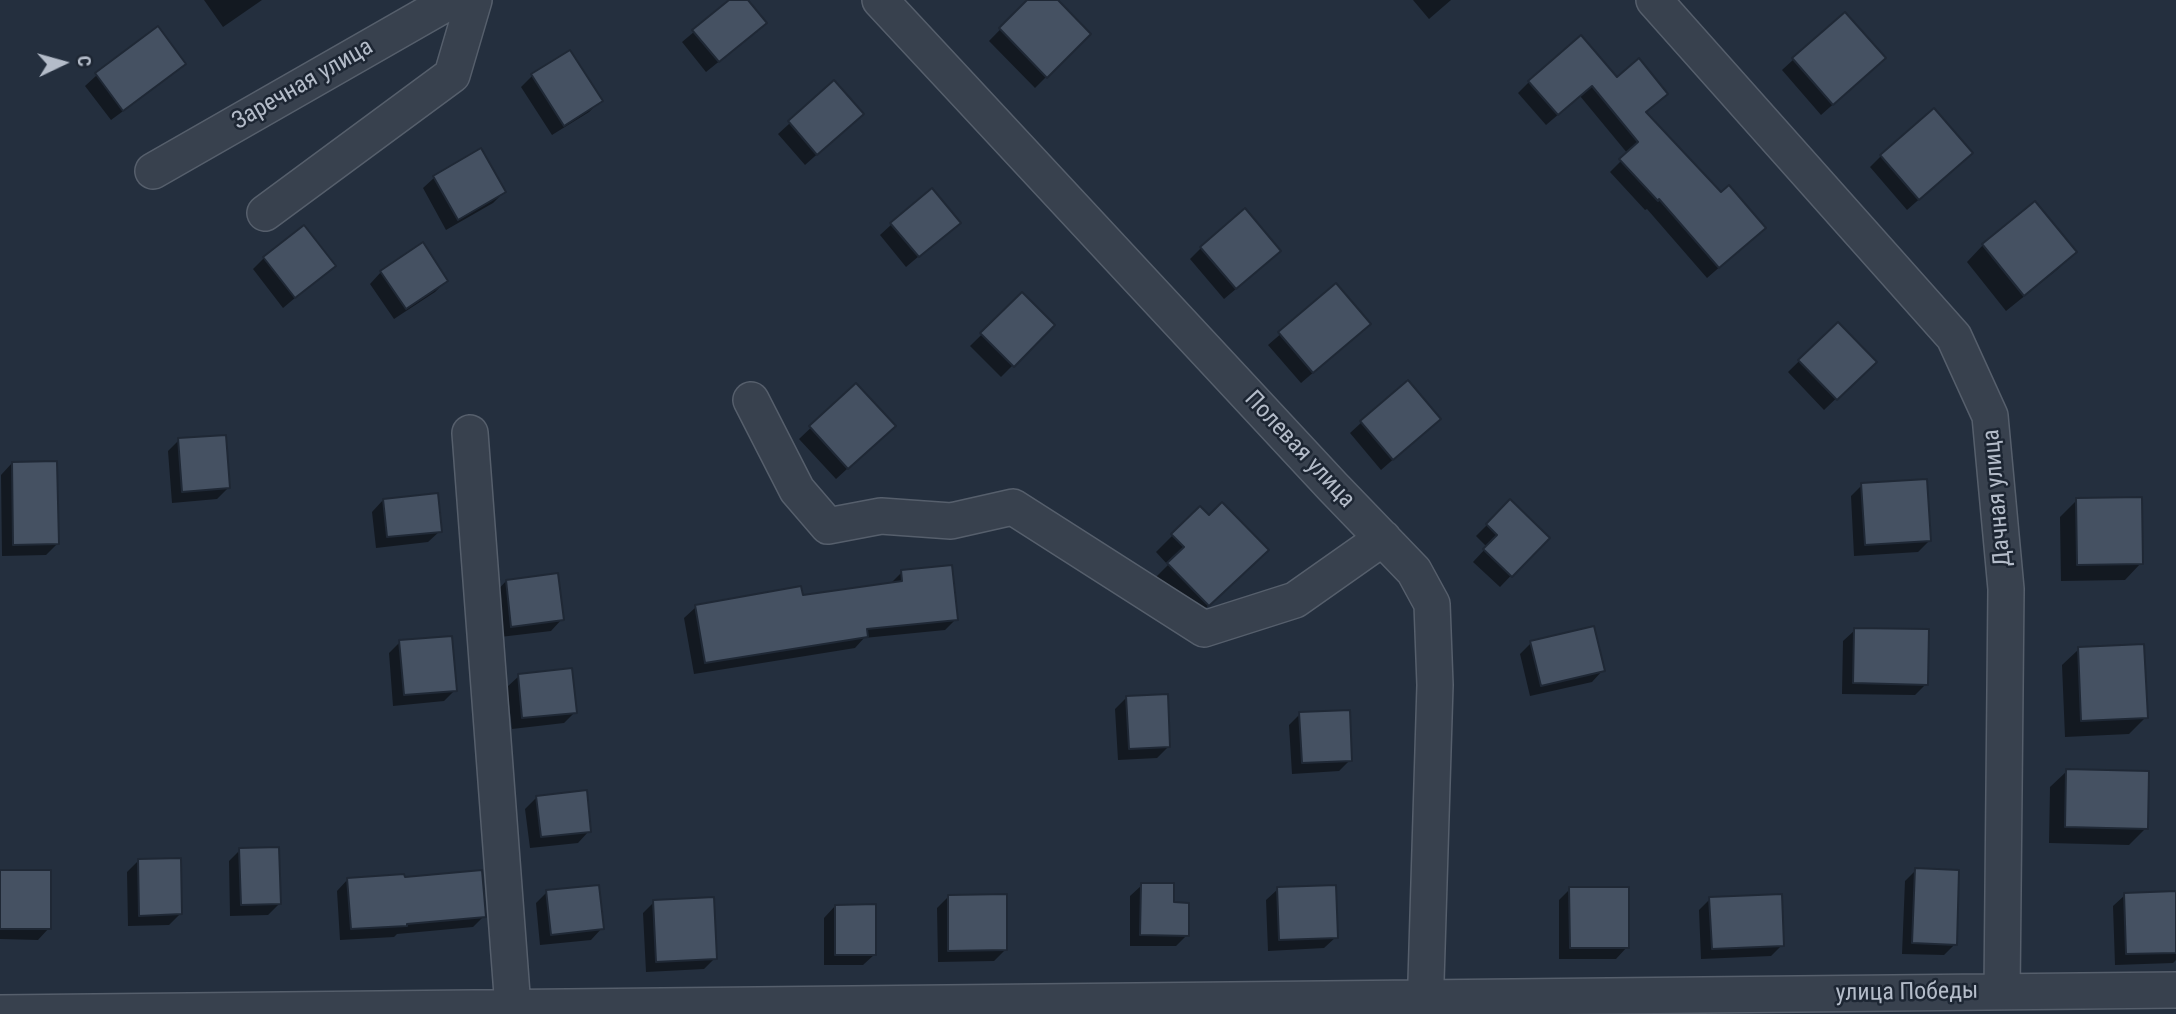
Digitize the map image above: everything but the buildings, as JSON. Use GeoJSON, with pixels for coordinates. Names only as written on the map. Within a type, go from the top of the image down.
{"type":"FeatureCollection","features":[{"type":"Feature","properties":{"kind":"street","name":"Заречная улица"},"geometry":{"type":"LineString","coordinates":[[153,171],[452,0]]}},
{"type":"Feature","properties":{"kind":"street"},"geometry":{"type":"LineString","coordinates":[[265,213],[452,75],[474,0]]}},
{"type":"Feature","properties":{"kind":"street","name":"Полевая улица"},"geometry":{"type":"LineString","coordinates":[[880,0],[1414,571],[1432,604],[1435,685],[1426,1006]]}},
{"type":"Feature","properties":{"kind":"street","name":"Дачная улица"},"geometry":{"type":"LineString","coordinates":[[1654,0],[1954,337],[1990,416],[2006,589],[2002,992]]}},
{"type":"Feature","properties":{"kind":"street"},"geometry":{"type":"LineString","coordinates":[[751,400],[797,490],[828,526],[881,516],[951,521],[1013,507],[1204,629],[1295,600],[1383,538]]}},
{"type":"Feature","properties":{"kind":"street"},"geometry":{"type":"LineString","coordinates":[[470,433],[513,1008]]}},
{"type":"Feature","properties":{"kind":"street","name":"улица Победы"},"geometry":{"type":"LineString","coordinates":[[0,1013],[513,1008],[1426,1006],[2176,990]]}}]}
